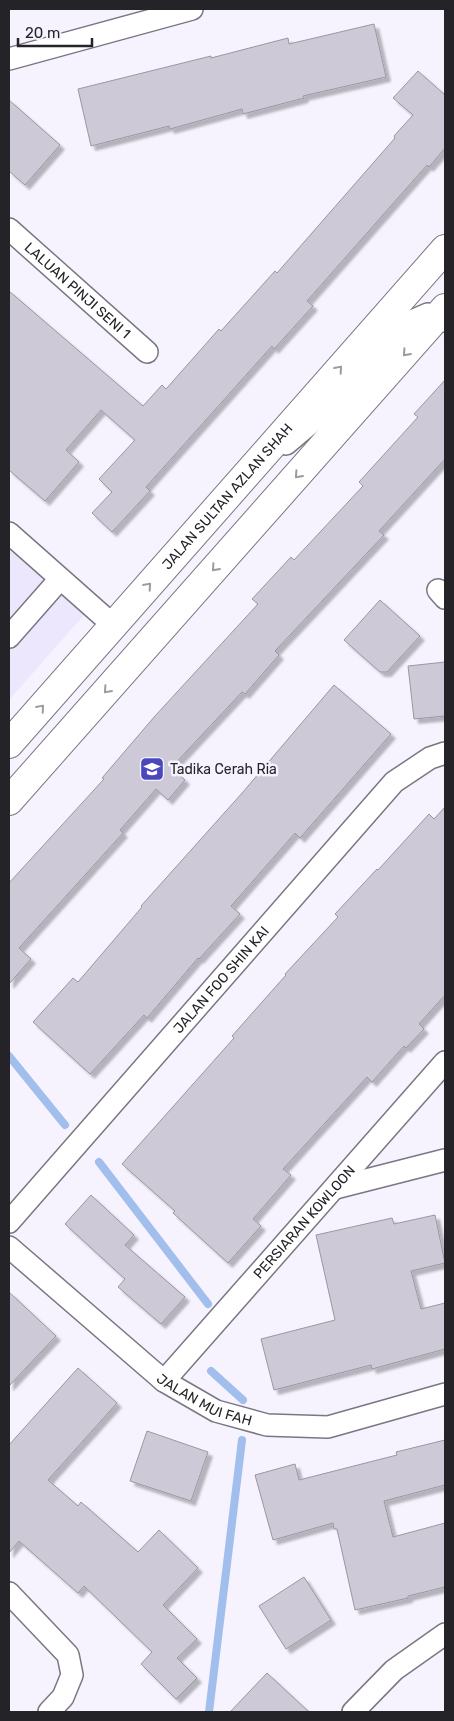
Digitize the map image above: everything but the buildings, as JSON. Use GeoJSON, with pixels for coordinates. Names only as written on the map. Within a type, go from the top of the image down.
{"type":"FeatureCollection","features":[{"type":"Feature","properties":{"kind":"main road","name":"JALAN SULTAN AZLAN SHAH"},"geometry":{"type":"LineString","coordinates":[[9,744],[445,249]]}},
{"type":"Feature","properties":{"kind":"main road"},"geometry":{"type":"LineString","coordinates":[[9,801],[443,316]]}},
{"type":"Feature","properties":{"kind":"street"},"geometry":{"type":"LineString","coordinates":[[11,55],[180,10]]}},
{"type":"Feature","properties":{"kind":"street","name":"LALUAN PINJI SENI 1"},"geometry":{"type":"LineString","coordinates":[[9,229],[147,352]]}},
{"type":"Feature","properties":{"kind":"street"},"geometry":{"type":"LineString","coordinates":[[237,484],[318,417],[405,324],[428,314],[443,316]]}},
{"type":"Feature","properties":{"kind":"street"},"geometry":{"type":"LineString","coordinates":[[9,533],[113,626]]}},
{"type":"Feature","properties":{"kind":"street"},"geometry":{"type":"LineString","coordinates":[[9,637],[60,579]]}},
{"type":"Feature","properties":{"kind":"street","name":"JALAN FOO SHIN KAI"},"geometry":{"type":"LineString","coordinates":[[9,1222],[394,782],[430,758],[445,753]]}},
{"type":"Feature","properties":{"kind":"street","name":"PERSIARAN KOWLOON"},"geometry":{"type":"LineString","coordinates":[[164,1381],[445,1062]]}},
{"type":"Feature","properties":{"kind":"street"},"geometry":{"type":"LineString","coordinates":[[335,1188],[445,1160]]}},
{"type":"Feature","properties":{"kind":"street","name":"JALAN MUI FAH"},"geometry":{"type":"LineString","coordinates":[[9,1247],[164,1381],[216,1411],[267,1425],[328,1427],[445,1394]]}},
{"type":"Feature","properties":{"kind":"street"},"geometry":{"type":"LineString","coordinates":[[9,1593],[68,1655],[72,1675],[63,1697],[49,1712]]}},
{"type":"Feature","properties":{"kind":"street"},"geometry":{"type":"LineString","coordinates":[[354,1712],[394,1670],[445,1634]]}},
{"type":"Feature","properties":{"kind":"shaded area"},"geometry":{"type":"Polygon","coordinates":[[[9,533],[92,606],[9,700],[9,533]]]}},
{"type":"Feature","properties":{"kind":"waterway"},"geometry":{"type":"LineString","coordinates":[[9,1056],[65,1125]]}},
{"type":"Feature","properties":{"kind":"waterway"},"geometry":{"type":"LineString","coordinates":[[99,1162],[208,1304]]}},
{"type":"Feature","properties":{"kind":"waterway"},"geometry":{"type":"LineString","coordinates":[[211,1371],[243,1400]]}},
{"type":"Feature","properties":{"kind":"waterway"},"geometry":{"type":"LineString","coordinates":[[209,1712],[242,1440]]}},
{"type":"Feature","properties":{"kind":"place","name":"Tadika Cerah Ria"},"geometry":{"type":"Point","coordinates":[152,769]}}]}
